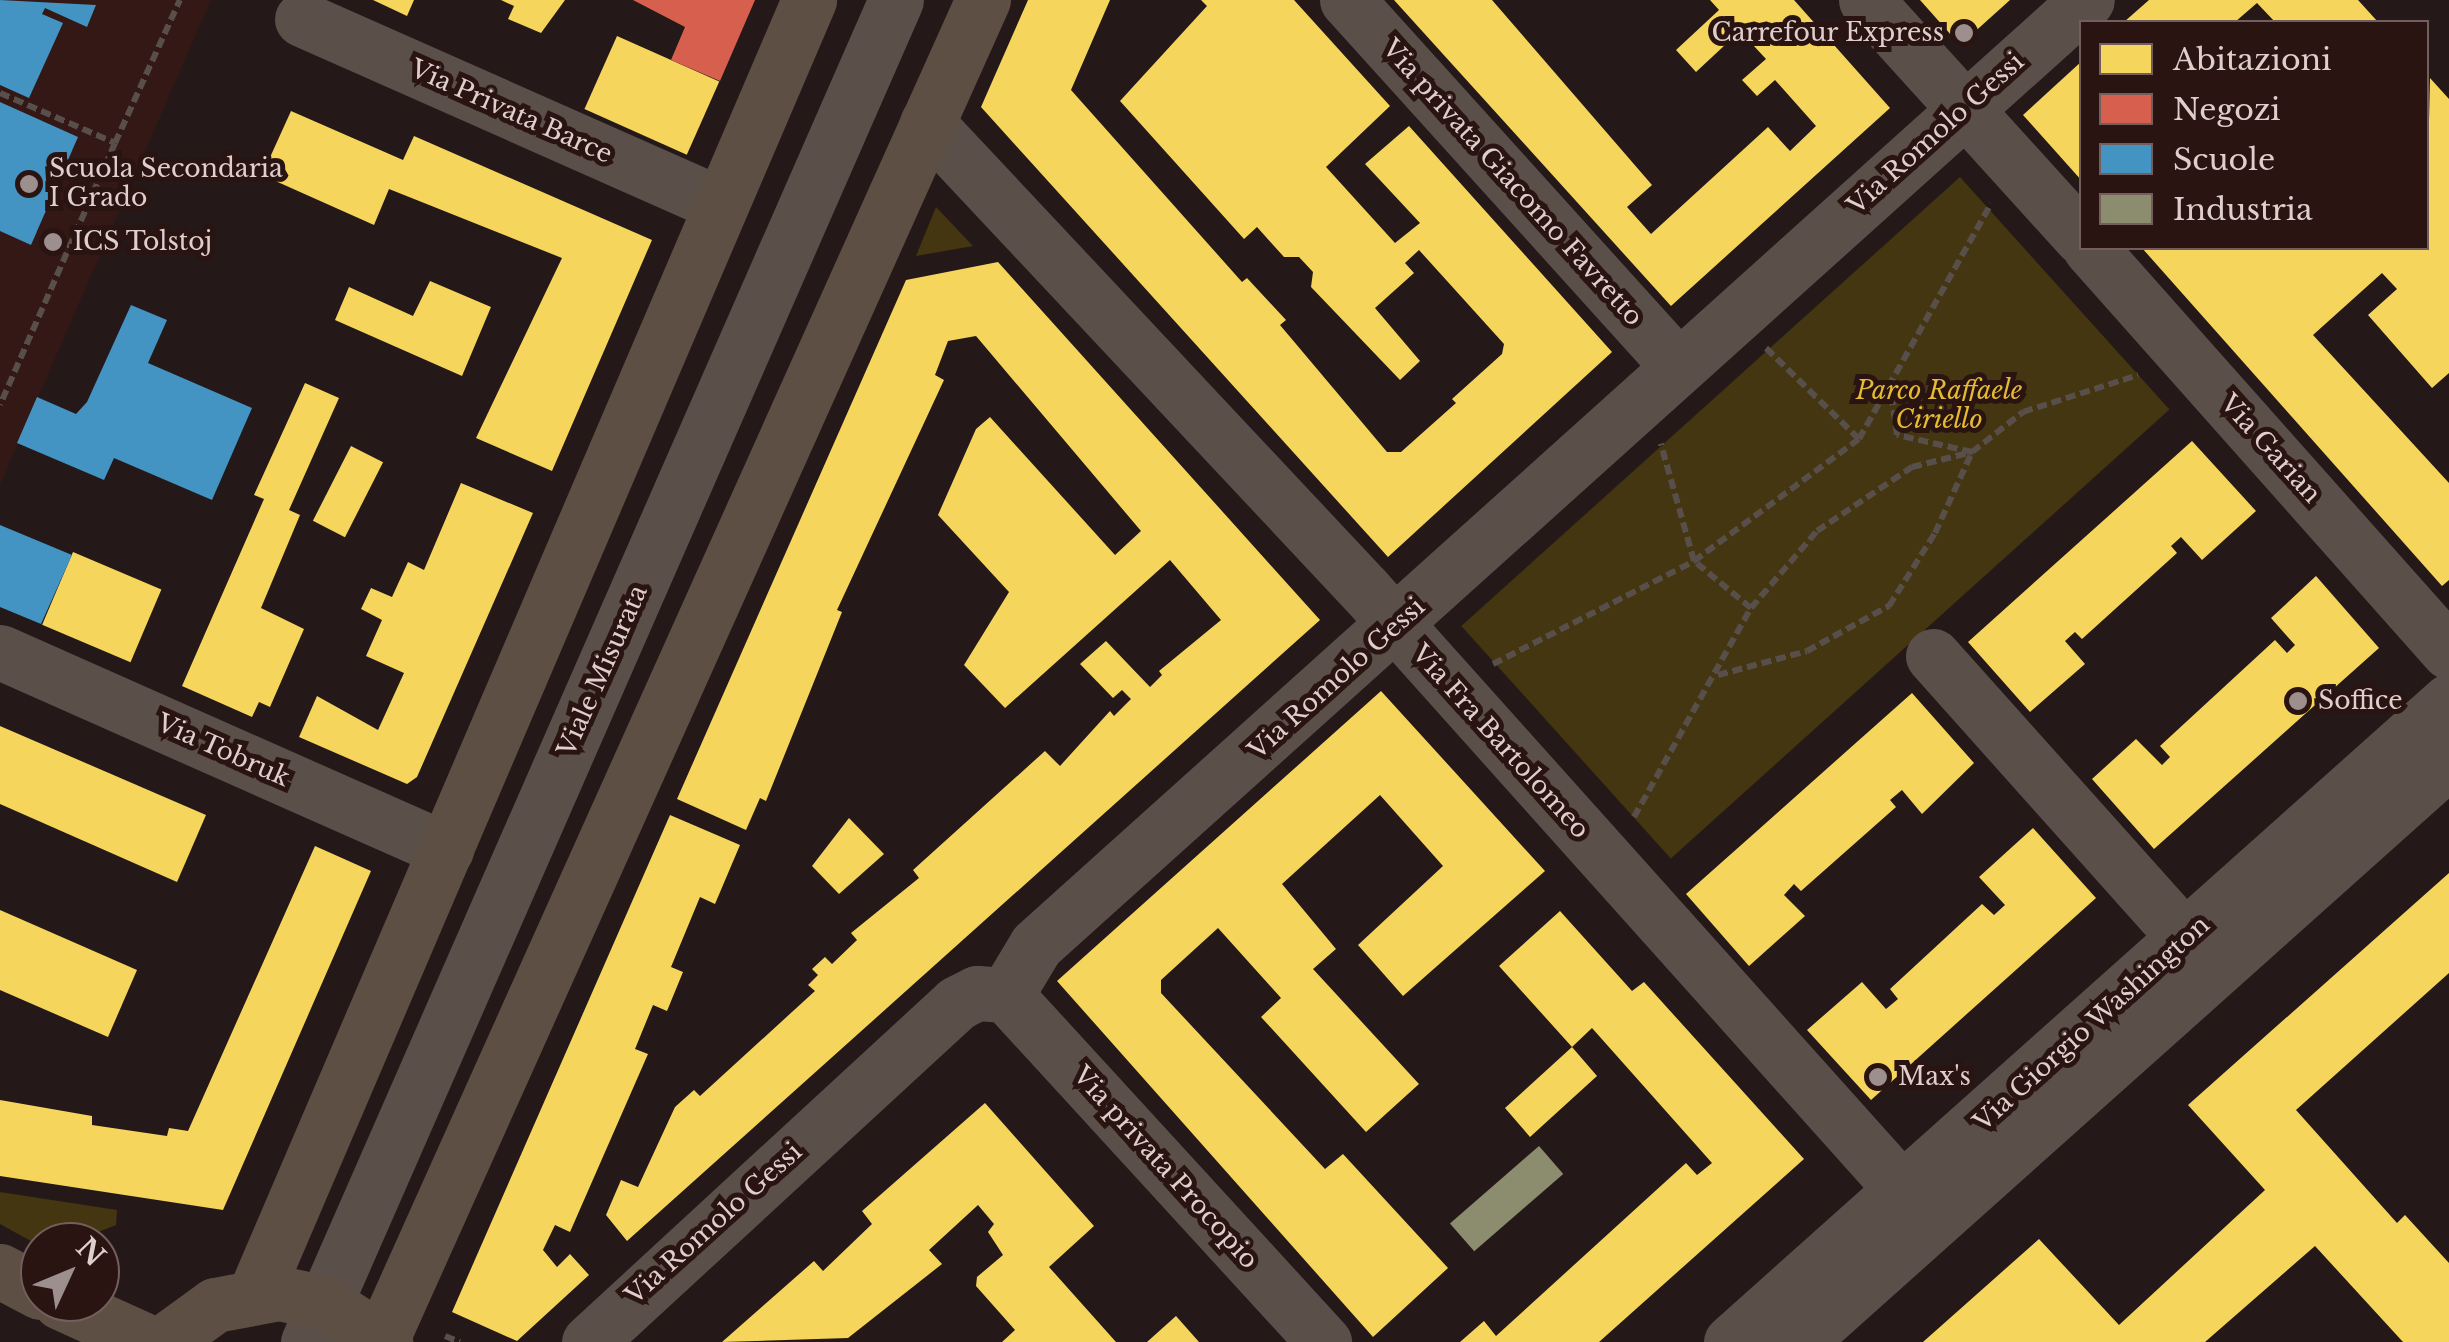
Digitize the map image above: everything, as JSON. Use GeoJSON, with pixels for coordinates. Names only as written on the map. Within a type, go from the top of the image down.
{"type":"FeatureCollection","features":[{"type":"Feature","properties":{"kind":"main road"},"geometry":{"type":"LineString","coordinates":[[255,1294],[809,0]]}},
{"type":"Feature","properties":{"kind":"main road"},"geometry":{"type":"LineString","coordinates":[[164,1342],[202,1311],[255,1294],[317,1322],[384,1339],[983,0]]}},
{"type":"Feature","properties":{"kind":"main road"},"geometry":{"type":"LineString","coordinates":[[104,1322],[148,1342]]}},
{"type":"Feature","properties":{"kind":"street","name":"Viale Misurata"},"geometry":{"type":"LineString","coordinates":[[317,1322],[896,0]]}},
{"type":"Feature","properties":{"kind":"street","name":"Via privata Giacomo Favretto"},"geometry":{"type":"LineString","coordinates":[[1347,0],[1677,365]]}},
{"type":"Feature","properties":{"kind":"street"},"geometry":{"type":"LineString","coordinates":[[1866,0],[2079,235]]}},
{"type":"Feature","properties":{"kind":"street","name":"Via Romolo Gessi"},"geometry":{"type":"LineString","coordinates":[[589,1342],[956,1004],[977,992],[1006,994],[1036,946],[1397,625],[1677,365],[2088,0]]}},
{"type":"Feature","properties":{"kind":"street","name":"Via Privata Barce"},"geometry":{"type":"LineString","coordinates":[[302,19],[720,204]]}},
{"type":"Feature","properties":{"kind":"street","name":"Via Fra Bartolomeo"},"geometry":{"type":"LineString","coordinates":[[927,123],[1397,625],[1917,1206]]}},
{"type":"Feature","properties":{"kind":"street","name":"Via Garian"},"geometry":{"type":"LineString","coordinates":[[2092,250],[2449,652]]}},
{"type":"Feature","properties":{"kind":"street","name":"Via Tobruk"},"geometry":{"type":"LineString","coordinates":[[0,652],[446,850]]}},
{"type":"Feature","properties":{"kind":"street"},"geometry":{"type":"LineString","coordinates":[[1933,656],[2200,954]]}},
{"type":"Feature","properties":{"kind":"street","name":"Via Giorgio Washington"},"geometry":{"type":"LineString","coordinates":[[1731,1342],[1917,1206],[2200,954],[2449,701]]}},
{"type":"Feature","properties":{"kind":"street","name":"Via Giorgio Washington"},"geometry":{"type":"LineString","coordinates":[[2200,954],[2449,762]]}},
{"type":"Feature","properties":{"kind":"street","name":"Via privata Procopio"},"geometry":{"type":"LineString","coordinates":[[1006,994],[1324,1342]]}},
{"type":"Feature","properties":{"kind":"street","name":"Via Giorgio Washington"},"geometry":{"type":"LineString","coordinates":[[1798,1342],[1917,1206]]}},
{"type":"Feature","properties":{"kind":"path"},"geometry":{"type":"LineString","coordinates":[[0,404],[180,0]]}},
{"type":"Feature","properties":{"kind":"path"},"geometry":{"type":"LineString","coordinates":[[0,93],[115,143]]}},
{"type":"Feature","properties":{"kind":"path"},"geometry":{"type":"LineString","coordinates":[[1494,663],[1694,561],[1859,439],[1993,200]]}},
{"type":"Feature","properties":{"kind":"path"},"geometry":{"type":"LineString","coordinates":[[1755,337],[1859,439]]}},
{"type":"Feature","properties":{"kind":"path"},"geometry":{"type":"LineString","coordinates":[[1632,822],[1717,676],[1750,608],[1817,531],[1912,467],[1972,452],[2024,412],[2146,372]]}},
{"type":"Feature","properties":{"kind":"path"},"geometry":{"type":"LineString","coordinates":[[1890,384],[1897,435],[1972,452]]}},
{"type":"Feature","properties":{"kind":"path"},"geometry":{"type":"LineString","coordinates":[[1656,428],[1694,561],[1750,608]]}},
{"type":"Feature","properties":{"kind":"path"},"geometry":{"type":"LineString","coordinates":[[1717,676],[1807,651],[1888,606],[1935,533],[1972,452]]}},
{"type":"Feature","properties":{"kind":"path"},"geometry":{"type":"LineString","coordinates":[[445,1336],[460,1342]]}},
{"type":"Feature","properties":{"kind":"shaded area","name":"ICS Tolstoj"},"geometry":{"type":"Polygon","coordinates":[[[0,0],[211,0],[0,485],[0,0]]]}},
{"type":"Feature","properties":{"kind":"green space","name":"Parco Raffaele Ciriello"},"geometry":{"type":"Polygon","coordinates":[[[1960,177],[2169,410],[1671,859],[1461,626],[1960,177]]]}},
{"type":"Feature","properties":{"kind":"green space"},"geometry":{"type":"Polygon","coordinates":[[[936,207],[973,246],[916,256],[936,207]]]}},
{"type":"Feature","properties":{"kind":"green space"},"geometry":{"type":"Polygon","coordinates":[[[0,1192],[117,1210],[116,1222],[20,1222],[20,1235],[0,1224],[0,1192]]]}},
{"type":"Feature","properties":{"kind":"building: Abitazioni"},"geometry":{"type":"Polygon","coordinates":[[[373,0],[414,0],[407,16],[373,0]]]}},
{"type":"Feature","properties":{"kind":"building: Abitazioni"},"geometry":{"type":"Polygon","coordinates":[[[501,0],[565,0],[541,33],[508,19],[514,6],[501,0]]]}},
{"type":"Feature","properties":{"kind":"building: Abitazioni"},"geometry":{"type":"Polygon","coordinates":[[[1028,0],[1110,0],[1071,90],[1242,282],[1247,278],[1286,320],[1280,325],[1387,452],[1401,452],[1456,403],[1452,399],[1502,354],[1504,344],[1419,250],[1405,263],[1414,273],[1375,308],[1420,361],[1400,380],[1311,287],[1313,272],[1299,257],[1284,257],[1257,227],[1244,239],[1120,101],[1207,6],[1201,0],[1294,0],[1390,106],[1326,167],[1395,243],[1420,223],[1365,164],[1409,126],[1612,352],[1388,557],[981,107],[1028,0]]]}},
{"type":"Feature","properties":{"kind":"building: Abitazioni"},"geometry":{"type":"Polygon","coordinates":[[[1394,0],[1492,0],[1652,185],[1627,207],[1651,234],[1768,127],[1790,151],[1816,126],[1775,80],[1757,96],[1742,80],[1766,59],[1740,31],[1696,72],[1676,50],[1719,10],[1710,0],[1794,0],[1890,108],[1671,306],[1394,0]]]}},
{"type":"Feature","properties":{"kind":"building: Abitazioni"},"geometry":{"type":"Polygon","coordinates":[[[1920,0],[2010,0],[1960,45],[1920,0]]]}},
{"type":"Feature","properties":{"kind":"building: Abitazioni"},"geometry":{"type":"Polygon","coordinates":[[[2149,0],[2358,0],[2376,20],[2273,20],[2257,3],[2237,20],[2126,20],[2149,0]]]}},
{"type":"Feature","properties":{"kind":"building: Abitazioni"},"geometry":{"type":"Polygon","coordinates":[[[617,36],[719,82],[687,155],[584,109],[617,36]]]}},
{"type":"Feature","properties":{"kind":"building: Abitazioni"},"geometry":{"type":"Polygon","coordinates":[[[2079,64],[2079,178],[2023,115],[2079,64]]]}},
{"type":"Feature","properties":{"kind":"building: Abitazioni"},"geometry":{"type":"Polygon","coordinates":[[[2430,78],[2449,99],[2449,373],[2432,388],[2368,315],[2397,289],[2382,273],[2313,335],[2449,483],[2449,580],[2442,586],[2144,250],[2429,250],[2430,78]]]}},
{"type":"Feature","properties":{"kind":"building: Abitazioni"},"geometry":{"type":"Polygon","coordinates":[[[291,111],[403,160],[414,136],[652,240],[552,471],[476,438],[562,258],[389,189],[374,225],[262,175],[291,111]]]}},
{"type":"Feature","properties":{"kind":"building: Abitazioni"},"geometry":{"type":"Polygon","coordinates":[[[998,262],[1320,620],[627,1241],[606,1215],[621,1180],[638,1187],[675,1107],[694,1090],[700,1096],[815,991],[808,985],[818,975],[812,969],[825,957],[832,964],[857,940],[851,933],[919,878],[913,870],[1045,751],[1060,766],[1110,711],[1114,716],[1131,699],[1122,690],[1113,698],[1080,664],[1106,641],[1150,687],[1162,675],[1159,671],[1221,620],[1170,560],[1005,708],[964,665],[1009,592],[938,515],[976,429],[990,417],[1115,555],[1141,531],[976,336],[948,341],[935,375],[944,380],[837,610],[842,612],[766,801],[760,798],[746,830],[677,799],[906,280],[998,262]]]}},
{"type":"Feature","properties":{"kind":"building: Abitazioni"},"geometry":{"type":"Polygon","coordinates":[[[430,281],[491,307],[462,376],[335,320],[349,287],[413,316],[430,281]]]}},
{"type":"Feature","properties":{"kind":"building: Abitazioni"},"geometry":{"type":"Polygon","coordinates":[[[305,383],[339,398],[289,510],[300,515],[261,608],[304,629],[270,707],[259,702],[252,717],[182,686],[264,499],[254,495],[305,383]]]}},
{"type":"Feature","properties":{"kind":"building: Abitazioni"},"geometry":{"type":"Polygon","coordinates":[[[2192,441],[2256,511],[2202,560],[2181,537],[2171,546],[2177,553],[2082,639],[2075,632],[2065,641],[2085,664],[2030,712],[1968,642],[2192,441]]]}},
{"type":"Feature","properties":{"kind":"building: Abitazioni"},"geometry":{"type":"Polygon","coordinates":[[[351,446],[383,462],[345,537],[313,521],[351,446]]]}},
{"type":"Feature","properties":{"kind":"building: Abitazioni"},"geometry":{"type":"Polygon","coordinates":[[[461,483],[533,513],[417,777],[407,784],[299,737],[317,696],[378,730],[404,673],[366,656],[382,620],[361,609],[371,588],[392,597],[408,562],[424,570],[461,483]]]}},
{"type":"Feature","properties":{"kind":"building: Abitazioni"},"geometry":{"type":"Polygon","coordinates":[[[73,552],[161,590],[131,662],[42,625],[73,552]]]}},
{"type":"Feature","properties":{"kind":"building: Abitazioni"},"geometry":{"type":"Polygon","coordinates":[[[2316,576],[2379,648],[2154,849],[2092,779],[2136,739],[2162,765],[2170,757],[2160,746],[2275,640],[2287,653],[2295,645],[2271,618],[2316,576]]]}},
{"type":"Feature","properties":{"kind":"building: Abitazioni"},"geometry":{"type":"Polygon","coordinates":[[[1381,691],[1545,871],[1403,996],[1358,945],[1443,866],[1380,795],[1282,884],[1336,949],[1313,969],[1419,1084],[1366,1132],[1261,1017],[1281,998],[1218,928],[1161,980],[1161,993],[1325,1169],[1343,1154],[1448,1268],[1373,1337],[1057,981],[1381,691]]]}},
{"type":"Feature","properties":{"kind":"building: Abitazioni"},"geometry":{"type":"Polygon","coordinates":[[[1912,693],[1974,763],[1922,814],[1902,790],[1890,800],[1896,807],[1801,891],[1794,884],[1784,895],[1805,916],[1749,966],[1686,894],[1912,693]]]}},
{"type":"Feature","properties":{"kind":"building: Abitazioni"},"geometry":{"type":"Polygon","coordinates":[[[0,726],[206,815],[177,882],[0,804],[0,726]]]}},
{"type":"Feature","properties":{"kind":"building: Abitazioni"},"geometry":{"type":"Polygon","coordinates":[[[670,815],[740,845],[715,904],[700,897],[671,967],[683,972],[667,1011],[653,1005],[635,1049],[648,1054],[570,1232],[555,1225],[543,1250],[557,1267],[570,1254],[589,1275],[517,1341],[452,1312],[670,815]]]}},
{"type":"Feature","properties":{"kind":"building: Abitazioni"},"geometry":{"type":"Polygon","coordinates":[[[849,818],[884,854],[839,894],[812,866],[849,818]]]}},
{"type":"Feature","properties":{"kind":"building: Abitazioni"},"geometry":{"type":"Polygon","coordinates":[[[2033,828],[2096,898],[1871,1100],[1807,1030],[1862,982],[1886,1009],[1898,999],[1890,989],[1982,904],[1994,915],[2005,905],[1979,877],[2033,828]]]}},
{"type":"Feature","properties":{"kind":"building: Abitazioni"},"geometry":{"type":"Polygon","coordinates":[[[315,846],[371,871],[223,1210],[0,1176],[0,1100],[92,1116],[92,1125],[167,1136],[169,1128],[188,1131],[315,846]]]}},
{"type":"Feature","properties":{"kind":"building: Abitazioni"},"geometry":{"type":"Polygon","coordinates":[[[2449,873],[2449,973],[2296,1110],[2397,1223],[2405,1215],[2449,1263],[2449,1342],[2403,1342],[2315,1246],[2205,1342],[1923,1342],[2039,1239],[2119,1325],[2265,1190],[2188,1105],[2449,873]]]}},
{"type":"Feature","properties":{"kind":"building: Abitazioni"},"geometry":{"type":"Polygon","coordinates":[[[0,910],[137,970],[108,1037],[0,990],[0,910]]]}},
{"type":"Feature","properties":{"kind":"building: Abitazioni"},"geometry":{"type":"Polygon","coordinates":[[[1560,911],[1632,991],[1644,982],[1804,1159],[1599,1342],[1460,1342],[1484,1321],[1496,1336],[1686,1163],[1697,1175],[1712,1163],[1592,1028],[1572,1047],[1499,966],[1560,911]]]}},
{"type":"Feature","properties":{"kind":"building: Abitazioni"},"geometry":{"type":"Polygon","coordinates":[[[1572,1047],[1597,1076],[1530,1137],[1505,1108],[1572,1047]]]}},
{"type":"Feature","properties":{"kind":"building: Abitazioni"},"geometry":{"type":"Polygon","coordinates":[[[985,1103],[1094,1226],[1049,1267],[1116,1342],[1002,1342],[1015,1330],[976,1286],[977,1277],[1003,1255],[988,1232],[994,1224],[978,1205],[929,1250],[942,1264],[848,1338],[722,1342],[814,1261],[823,1271],[872,1224],[862,1211],[985,1103]]]}},
{"type":"Feature","properties":{"kind":"building: Abitazioni"},"geometry":{"type":"Polygon","coordinates":[[[1176,1316],[1199,1342],[1147,1342],[1176,1316]]]}},
{"type":"Feature","properties":{"kind":"building: Negozi"},"geometry":{"type":"Polygon","coordinates":[[[633,0],[755,0],[720,81],[671,60],[685,27],[633,0]]]}},
{"type":"Feature","properties":{"kind":"building: Scuole","name":"Scuola Secondaria I Grado"},"geometry":{"type":"Polygon","coordinates":[[[0,0],[96,5],[87,27],[45,8],[42,14],[63,23],[29,98],[0,85],[0,0]]]}},
{"type":"Feature","properties":{"kind":"building: Scuole","name":"Scuola Secondaria I Grado"},"geometry":{"type":"Polygon","coordinates":[[[0,102],[78,137],[31,245],[0,231],[0,102]]]}},
{"type":"Feature","properties":{"kind":"building: Scuole"},"geometry":{"type":"Polygon","coordinates":[[[131,305],[167,320],[148,363],[252,408],[212,500],[114,458],[104,480],[17,443],[37,397],[76,414],[87,402],[131,305]]]}},
{"type":"Feature","properties":{"kind":"building: Scuole"},"geometry":{"type":"Polygon","coordinates":[[[0,525],[72,555],[41,624],[0,607],[0,525]]]}},
{"type":"Feature","properties":{"kind":"building: Industria"},"geometry":{"type":"Polygon","coordinates":[[[1539,1146],[1563,1174],[1474,1251],[1450,1223],[1539,1146]]]}},
{"type":"Feature","properties":{"kind":"place","name":"Carrefour Express"},"geometry":{"type":"Point","coordinates":[1964,33]}},
{"type":"Feature","properties":{"kind":"place","name":"Scuola Secondaria I Grado"},"geometry":{"type":"Point","coordinates":[29,184]}},
{"type":"Feature","properties":{"kind":"place","name":"ICS Tolstoj"},"geometry":{"type":"Point","coordinates":[53,242]}},
{"type":"Feature","properties":{"kind":"place","name":"Soffice"},"geometry":{"type":"Point","coordinates":[2298,701]}},
{"type":"Feature","properties":{"kind":"place","name":"Max's"},"geometry":{"type":"Point","coordinates":[1878,1077]}}]}
